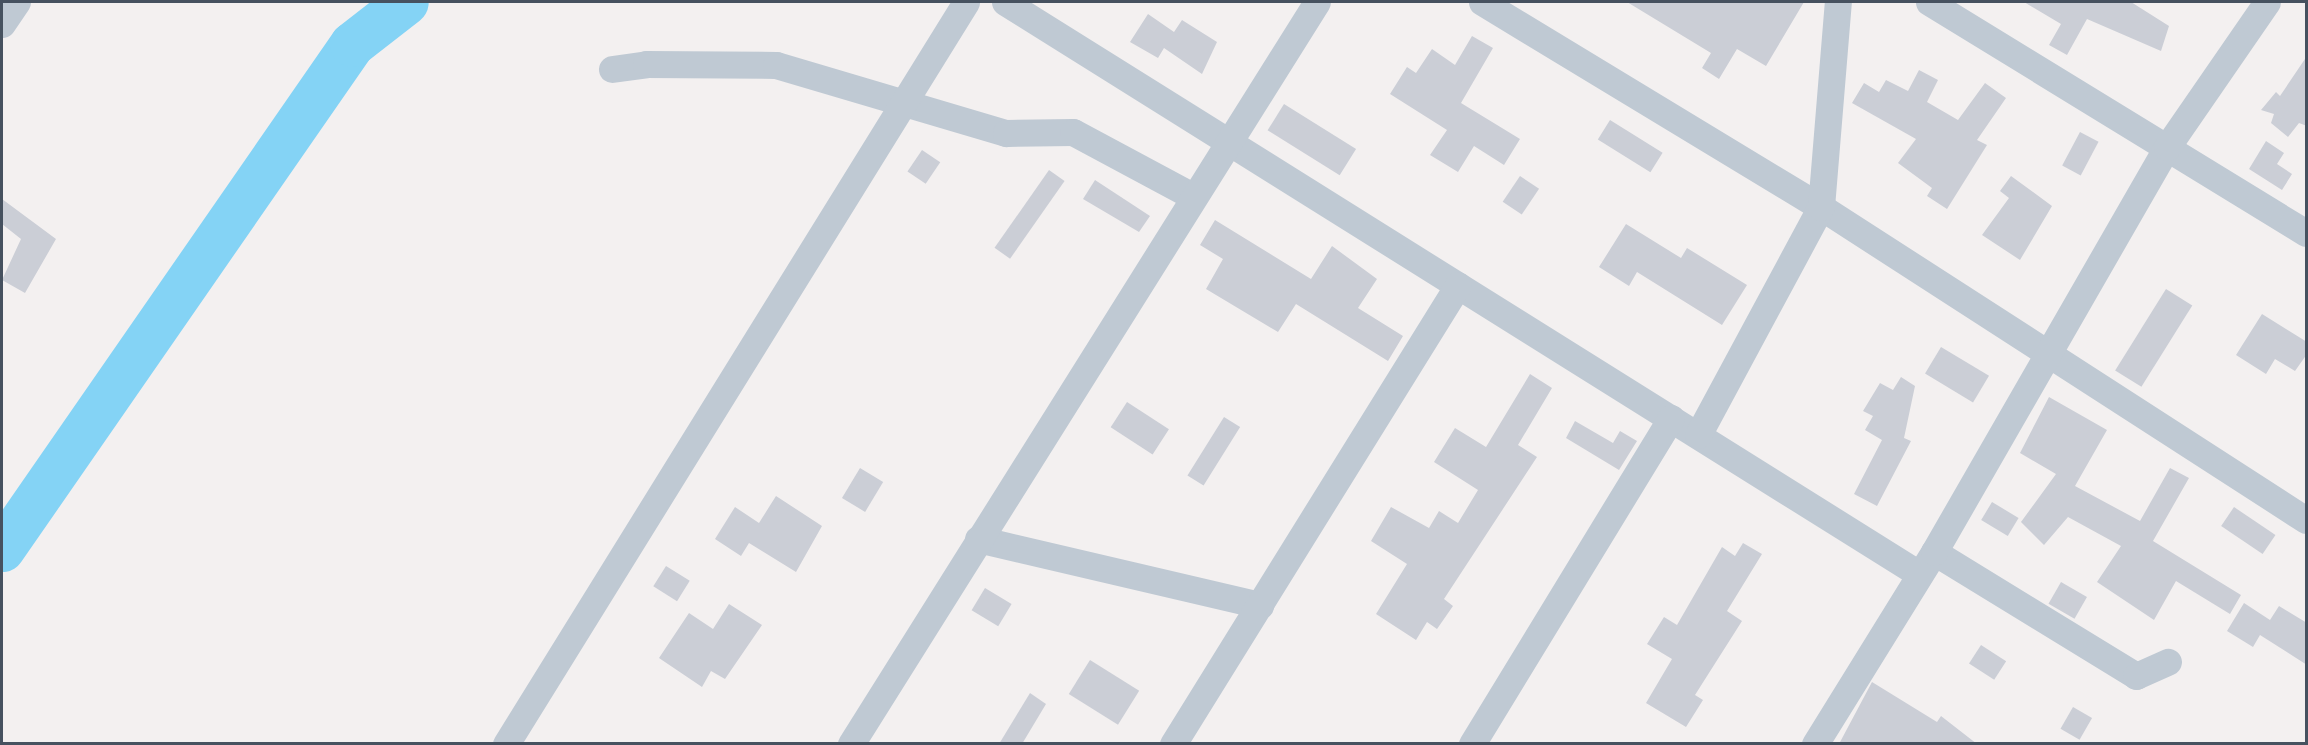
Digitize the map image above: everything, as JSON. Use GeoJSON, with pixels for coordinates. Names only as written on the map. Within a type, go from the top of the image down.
{"type":"FeatureCollection","features":[{"type":"Feature","properties":{"kind":"street"},"geometry":{"type":"LineString","coordinates":[[2,24],[17,2]]}},
{"type":"Feature","properties":{"kind":"street"},"geometry":{"type":"LineString","coordinates":[[506,744],[966,2]]}},
{"type":"Feature","properties":{"kind":"street"},"geometry":{"type":"LineString","coordinates":[[1005,2],[1919,574]]}},
{"type":"Feature","properties":{"kind":"street"},"geometry":{"type":"LineString","coordinates":[[851,744],[1317,2]]}},
{"type":"Feature","properties":{"kind":"street"},"geometry":{"type":"LineString","coordinates":[[1482,2],[1821,207],[2307,520]]}},
{"type":"Feature","properties":{"kind":"street"},"geometry":{"type":"LineString","coordinates":[[1698,435],[1821,207],[1838,2]]}},
{"type":"Feature","properties":{"kind":"street"},"geometry":{"type":"LineString","coordinates":[[1929,2],[2307,233]]}},
{"type":"Feature","properties":{"kind":"street"},"geometry":{"type":"LineString","coordinates":[[1815,744],[1934,552],[2167,147],[2267,2]]}},
{"type":"Feature","properties":{"kind":"street"},"geometry":{"type":"LineString","coordinates":[[612,69],[646,64],[776,65],[1006,133],[1073,132],[1194,197]]}},
{"type":"Feature","properties":{"kind":"street"},"geometry":{"type":"LineString","coordinates":[[1173,744],[1458,285]]}},
{"type":"Feature","properties":{"kind":"street"},"geometry":{"type":"LineString","coordinates":[[1472,744],[1671,418]]}},
{"type":"Feature","properties":{"kind":"street"},"geometry":{"type":"LineString","coordinates":[[978,539],[1260,604]]}},
{"type":"Feature","properties":{"kind":"street"},"geometry":{"type":"LineString","coordinates":[[1934,552],[2136,676],[2168,663]]}},
{"type":"Feature","properties":{"kind":"building"},"geometry":{"type":"Polygon","coordinates":[[[1627,2],[1804,2],[1766,66],[1737,49],[1719,79],[1702,68],[1711,53],[1627,2]]]}},
{"type":"Feature","properties":{"kind":"building"},"geometry":{"type":"Polygon","coordinates":[[[2024,2],[2131,2],[2169,26],[2161,51],[2087,19],[2067,55],[2049,45],[2061,24],[2024,2]]]}},
{"type":"Feature","properties":{"kind":"building"},"geometry":{"type":"Polygon","coordinates":[[[1148,14],[1174,32],[1182,20],[1217,42],[1202,74],[1164,48],[1158,58],[1130,42],[1148,14]]]}},
{"type":"Feature","properties":{"kind":"building"},"geometry":{"type":"Polygon","coordinates":[[[1472,36],[1493,48],[1461,103],[1520,139],[1504,165],[1474,146],[1458,172],[1430,155],[1447,130],[1390,94],[1407,67],[1416,73],[1432,49],[1455,65],[1472,36]]]}},
{"type":"Feature","properties":{"kind":"building"},"geometry":{"type":"Polygon","coordinates":[[[2307,56],[2307,126],[2299,123],[2288,137],[2271,123],[2274,114],[2261,110],[2276,92],[2280,96],[2307,56]]]}},
{"type":"Feature","properties":{"kind":"building"},"geometry":{"type":"Polygon","coordinates":[[[1919,70],[1938,80],[1927,102],[1958,120],[1985,83],[2006,98],[1977,140],[1987,145],[1947,209],[1927,196],[1932,188],[1898,163],[1916,139],[1852,103],[1864,83],[1879,92],[1886,80],[1908,91],[1919,70]]]}},
{"type":"Feature","properties":{"kind":"building"},"geometry":{"type":"Polygon","coordinates":[[[1284,104],[1356,149],[1340,175],[1268,130],[1284,104]]]}},
{"type":"Feature","properties":{"kind":"building"},"geometry":{"type":"Polygon","coordinates":[[[1610,120],[1663,153],[1650,172],[1598,140],[1610,120]]]}},
{"type":"Feature","properties":{"kind":"building"},"geometry":{"type":"Polygon","coordinates":[[[2080,132],[2099,142],[2081,175],[2062,166],[2080,132]]]}},
{"type":"Feature","properties":{"kind":"building"},"geometry":{"type":"Polygon","coordinates":[[[2266,141],[2284,153],[2277,164],[2292,174],[2282,190],[2249,169],[2266,141]]]}},
{"type":"Feature","properties":{"kind":"building"},"geometry":{"type":"Polygon","coordinates":[[[922,150],[940,162],[926,184],[907,172],[922,150]]]}},
{"type":"Feature","properties":{"kind":"building"},"geometry":{"type":"Polygon","coordinates":[[[1049,170],[1065,181],[1010,259],[995,248],[1049,170]]]}},
{"type":"Feature","properties":{"kind":"building"},"geometry":{"type":"Polygon","coordinates":[[[1520,176],[1539,189],[1522,215],[1503,202],[1520,176]]]}},
{"type":"Feature","properties":{"kind":"building"},"geometry":{"type":"Polygon","coordinates":[[[2011,176],[2052,206],[2020,260],[1982,235],[2009,198],[2000,191],[2011,176]]]}},
{"type":"Feature","properties":{"kind":"building"},"geometry":{"type":"Polygon","coordinates":[[[1095,180],[1150,216],[1139,232],[1083,199],[1095,180]]]}},
{"type":"Feature","properties":{"kind":"building"},"geometry":{"type":"Polygon","coordinates":[[[2,199],[56,239],[25,293],[2,280],[21,239],[2,224],[2,199]]]}},
{"type":"Feature","properties":{"kind":"building"},"geometry":{"type":"Polygon","coordinates":[[[1215,220],[1311,279],[1332,246],[1377,279],[1358,308],[1403,336],[1388,361],[1296,304],[1278,332],[1206,289],[1223,259],[1200,245],[1215,220]]]}},
{"type":"Feature","properties":{"kind":"building"},"geometry":{"type":"Polygon","coordinates":[[[1626,224],[1681,258],[1687,248],[1747,285],[1722,325],[1637,272],[1629,286],[1599,267],[1626,224]]]}},
{"type":"Feature","properties":{"kind":"building"},"geometry":{"type":"Polygon","coordinates":[[[2166,289],[2192,305],[2141,387],[2115,370],[2166,289]]]}},
{"type":"Feature","properties":{"kind":"building"},"geometry":{"type":"Polygon","coordinates":[[[2262,314],[2307,342],[2307,354],[2295,371],[2275,359],[2266,374],[2236,355],[2262,314]]]}},
{"type":"Feature","properties":{"kind":"building"},"geometry":{"type":"Polygon","coordinates":[[[1941,347],[1989,376],[1973,402],[1925,374],[1941,347]]]}},
{"type":"Feature","properties":{"kind":"building"},"geometry":{"type":"Polygon","coordinates":[[[1530,374],[1552,388],[1518,445],[1537,457],[1444,599],[1453,606],[1437,629],[1427,622],[1416,640],[1376,614],[1407,564],[1371,541],[1391,507],[1429,528],[1439,511],[1458,523],[1478,490],[1434,462],[1455,428],[1486,447],[1530,374]]]}},
{"type":"Feature","properties":{"kind":"building"},"geometry":{"type":"Polygon","coordinates":[[[1901,377],[1915,386],[1904,438],[1911,441],[1877,506],[1854,494],[1882,440],[1865,430],[1873,416],[1863,411],[1880,383],[1893,390],[1901,377]]]}},
{"type":"Feature","properties":{"kind":"building"},"geometry":{"type":"Polygon","coordinates":[[[2049,397],[2107,430],[2075,486],[2140,521],[2170,468],[2189,478],[2153,541],[2241,595],[2230,614],[2176,581],[2154,620],[2097,582],[2121,546],[2068,517],[2044,545],[2021,522],[2056,474],[2020,453],[2049,397]]]}},
{"type":"Feature","properties":{"kind":"building"},"geometry":{"type":"Polygon","coordinates":[[[1127,402],[1169,429],[1153,454],[1111,427],[1127,402]]]}},
{"type":"Feature","properties":{"kind":"building"},"geometry":{"type":"Polygon","coordinates":[[[1224,417],[1240,427],[1204,486],[1187,476],[1224,417]]]}},
{"type":"Feature","properties":{"kind":"building"},"geometry":{"type":"Polygon","coordinates":[[[1575,421],[1613,443],[1620,431],[1637,441],[1619,470],[1566,438],[1575,421]]]}},
{"type":"Feature","properties":{"kind":"building"},"geometry":{"type":"Polygon","coordinates":[[[860,468],[883,482],[865,512],[842,498],[860,468]]]}},
{"type":"Feature","properties":{"kind":"building"},"geometry":{"type":"Polygon","coordinates":[[[776,496],[822,526],[796,572],[749,543],[741,556],[715,539],[735,507],[759,523],[776,496]]]}},
{"type":"Feature","properties":{"kind":"building"},"geometry":{"type":"Polygon","coordinates":[[[1992,502],[2019,518],[2008,536],[1981,520],[1992,502]]]}},
{"type":"Feature","properties":{"kind":"building"},"geometry":{"type":"Polygon","coordinates":[[[2234,507],[2275,535],[2263,554],[2221,526],[2234,507]]]}},
{"type":"Feature","properties":{"kind":"building"},"geometry":{"type":"Polygon","coordinates":[[[1743,543],[1762,554],[1727,611],[1742,621],[1695,695],[1703,700],[1686,727],[1646,703],[1672,659],[1647,644],[1664,617],[1677,625],[1722,547],[1735,556],[1743,543]]]}},
{"type":"Feature","properties":{"kind":"building"},"geometry":{"type":"Polygon","coordinates":[[[666,566],[690,581],[677,601],[653,586],[666,566]]]}},
{"type":"Feature","properties":{"kind":"building"},"geometry":{"type":"Polygon","coordinates":[[[2061,582],[2087,597],[2074,619],[2048,604],[2061,582]]]}},
{"type":"Feature","properties":{"kind":"building"},"geometry":{"type":"Polygon","coordinates":[[[985,588],[1012,604],[998,626],[972,610],[985,588]]]}},
{"type":"Feature","properties":{"kind":"building"},"geometry":{"type":"Polygon","coordinates":[[[2244,603],[2270,620],[2279,606],[2307,623],[2307,665],[2260,635],[2253,647],[2227,631],[2244,603]]]}},
{"type":"Feature","properties":{"kind":"building"},"geometry":{"type":"Polygon","coordinates":[[[729,604],[762,625],[725,679],[711,671],[702,687],[659,658],[689,613],[713,629],[729,604]]]}},
{"type":"Feature","properties":{"kind":"building"},"geometry":{"type":"Polygon","coordinates":[[[1981,645],[2006,661],[1994,680],[1969,663],[1981,645]]]}},
{"type":"Feature","properties":{"kind":"building"},"geometry":{"type":"Polygon","coordinates":[[[1090,660],[1139,691],[1118,725],[1069,694],[1090,660]]]}},
{"type":"Feature","properties":{"kind":"building"},"geometry":{"type":"Polygon","coordinates":[[[1872,682],[1937,722],[1941,716],[1977,744],[1839,744],[1872,682]]]}},
{"type":"Feature","properties":{"kind":"building"},"geometry":{"type":"Polygon","coordinates":[[[1030,693],[1046,704],[1022,744],[999,744],[1030,693]]]}},
{"type":"Feature","properties":{"kind":"building"},"geometry":{"type":"Polygon","coordinates":[[[2073,707],[2092,718],[2080,740],[2060,729],[2073,707]]]}},
{"type":"Feature","properties":{"kind":"waterway"},"geometry":{"type":"LineString","coordinates":[[2,549],[352,44],[406,2]]}}]}
